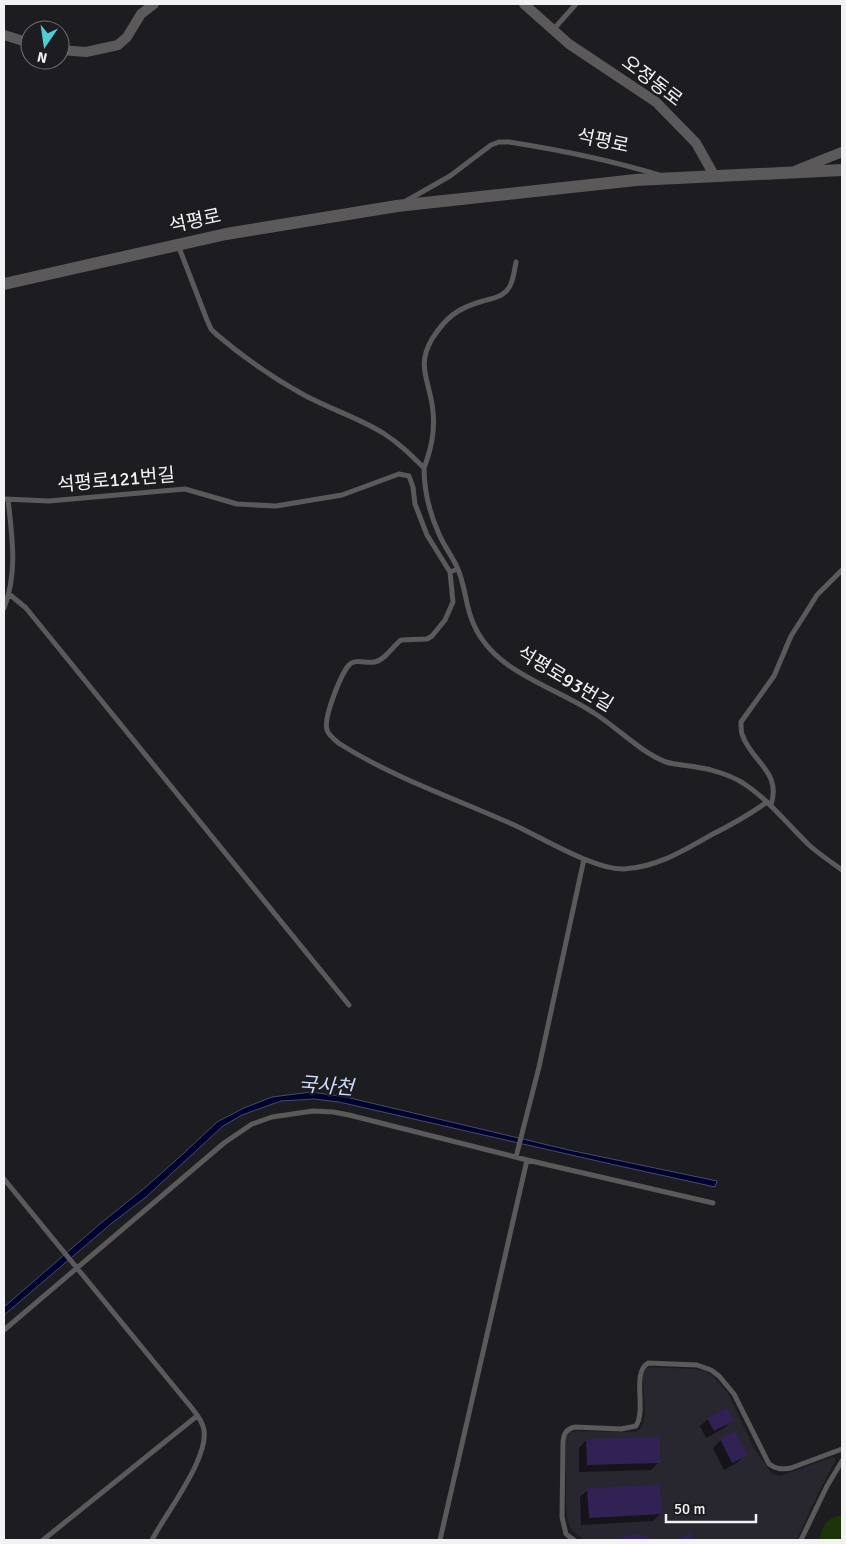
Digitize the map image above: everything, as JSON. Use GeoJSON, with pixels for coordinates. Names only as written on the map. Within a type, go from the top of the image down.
{"type":"FeatureCollection","features":[{"type":"Feature","properties":{"kind":"street"},"geometry":{"type":"LineString","coordinates":[[70,51],[86,52],[118,44],[127,37],[141,14],[154,4]]}},
{"type":"Feature","properties":{"kind":"street","name":"오정동로"},"geometry":{"type":"LineString","coordinates":[[524,4],[569,44],[656,102],[696,143],[714,176]]}},
{"type":"Feature","properties":{"kind":"street"},"geometry":{"type":"LineString","coordinates":[[4,35],[20,40]]}},
{"type":"Feature","properties":{"kind":"street","name":"석평로"},"geometry":{"type":"LineString","coordinates":[[4,284],[244,230],[397,206],[636,180],[794,172],[842,152]]}},
{"type":"Feature","properties":{"kind":"street"},"geometry":{"type":"LineString","coordinates":[[794,172],[842,170]]}},
{"type":"Feature","properties":{"kind":"lane"},"geometry":{"type":"LineString","coordinates":[[553,30],[576,4]]}},
{"type":"Feature","properties":{"kind":"lane","name":"석평로"},"geometry":{"type":"LineString","coordinates":[[397,206],[450,176],[491,145],[499,142],[569,152],[670,178]]}},
{"type":"Feature","properties":{"kind":"lane"},"geometry":{"type":"LineString","coordinates":[[178,244],[207,320],[211,329],[216,334],[284,384],[383,433],[407,451],[424,468]]}},
{"type":"Feature","properties":{"kind":"lane","name":"석평로93번길"},"geometry":{"type":"LineString","coordinates":[[516,262],[511,285],[505,293],[457,311],[446,320],[431,340],[424,359],[424,371],[431,391],[434,433],[433,445],[424,468],[424,482],[430,510],[439,535],[464,583],[474,625],[483,641],[507,664],[531,679],[580,703],[651,754],[667,762],[698,767],[719,773],[742,783],[769,804],[808,844],[842,870]]}},
{"type":"Feature","properties":{"kind":"lane","name":"석평로121번길"},"geometry":{"type":"LineString","coordinates":[[6,499],[74,500],[185,489],[237,504],[276,506],[342,495],[399,474],[409,476],[413,487]]}},
{"type":"Feature","properties":{"kind":"lane"},"geometry":{"type":"LineString","coordinates":[[424,482],[413,487],[416,504],[437,554],[450,572],[453,602],[450,610],[439,629],[427,639],[401,640],[378,661],[373,663],[357,661],[350,664],[341,680],[329,711],[327,730],[340,744],[378,766],[525,830],[584,859],[621,869],[651,865],[666,860],[769,804],[774,797],[774,786],[770,774],[742,734],[741,722],[774,676],[791,636],[817,595],[842,570]]}},
{"type":"Feature","properties":{"kind":"lane"},"geometry":{"type":"LineString","coordinates":[[4,608],[9,594],[14,557],[6,499]]}},
{"type":"Feature","properties":{"kind":"lane"},"geometry":{"type":"LineString","coordinates":[[450,572],[458,569]]}},
{"type":"Feature","properties":{"kind":"lane"},"geometry":{"type":"LineString","coordinates":[[9,594],[26,608],[349,1006]]}},
{"type":"Feature","properties":{"kind":"lane"},"geometry":{"type":"LineString","coordinates":[[517,1154],[547,1031],[584,859]]}},
{"type":"Feature","properties":{"kind":"lane"},"geometry":{"type":"LineString","coordinates":[[4,1330],[76,1266],[224,1143],[252,1124],[272,1117],[313,1112],[349,1114],[517,1154],[527,1160],[713,1203]]}},
{"type":"Feature","properties":{"kind":"lane"},"geometry":{"type":"LineString","coordinates":[[440,1540],[527,1160]]}},
{"type":"Feature","properties":{"kind":"lane"},"geometry":{"type":"LineString","coordinates":[[4,1179],[197,1416],[203,1426],[205,1436],[203,1447],[188,1480],[158,1527],[152,1540]]}},
{"type":"Feature","properties":{"kind":"lane"},"geometry":{"type":"LineString","coordinates":[[574,1540],[566,1534],[562,1517],[563,1444],[565,1432],[575,1427],[621,1429],[636,1426],[641,1408],[641,1372],[644,1366],[648,1364],[697,1365],[711,1370],[719,1376],[734,1394],[770,1464],[775,1468],[782,1470],[791,1468],[842,1449]]}},
{"type":"Feature","properties":{"kind":"lane"},"geometry":{"type":"LineString","coordinates":[[43,1540],[197,1416]]}},
{"type":"Feature","properties":{"kind":"lane"},"geometry":{"type":"LineString","coordinates":[[802,1540],[827,1486],[842,1461]]}},
{"type":"Feature","properties":{"kind":"shaded area"},"geometry":{"type":"Polygon","coordinates":[[[650,1367],[695,1369],[705,1371],[714,1377],[728,1393],[754,1448],[772,1474],[781,1476],[832,1457],[835,1458],[797,1540],[584,1540],[573,1531],[567,1517],[566,1436],[569,1432],[575,1431],[635,1432],[640,1429],[645,1414],[643,1376],[645,1370],[650,1367]]]}},
{"type":"Feature","properties":{"kind":"green space"},"geometry":{"type":"Polygon","coordinates":[[[842,1515],[842,1539],[819,1540],[826,1523],[832,1518],[842,1515]]]}},
{"type":"Feature","properties":{"kind":"water"},"geometry":{"type":"Polygon","coordinates":[[[311,1092],[346,1097],[569,1150],[717,1181],[715,1187],[339,1102],[314,1099],[281,1101],[242,1115],[223,1126],[146,1197],[112,1223],[4,1315],[4,1307],[147,1186],[217,1122],[244,1108],[272,1097],[311,1092]]]}},
{"type":"Feature","properties":{"kind":"building"},"geometry":{"type":"Polygon","coordinates":[[[727,1408],[734,1421],[714,1431],[707,1418],[727,1408]]]}},
{"type":"Feature","properties":{"kind":"building"},"geometry":{"type":"Polygon","coordinates":[[[735,1431],[748,1455],[732,1463],[720,1439],[735,1431]]]}},
{"type":"Feature","properties":{"kind":"building"},"geometry":{"type":"Polygon","coordinates":[[[660,1437],[660,1463],[587,1465],[586,1439],[660,1437]]]}},
{"type":"Feature","properties":{"kind":"building"},"geometry":{"type":"Polygon","coordinates":[[[660,1485],[662,1514],[589,1518],[587,1488],[660,1485]]]}},
{"type":"Feature","properties":{"kind":"building"},"geometry":{"type":"Polygon","coordinates":[[[691,1533],[694,1540],[676,1540],[691,1533]]]}},
{"type":"Feature","properties":{"kind":"building"},"geometry":{"type":"Polygon","coordinates":[[[631,1534],[648,1536],[650,1540],[619,1540],[631,1534]]]}},
{"type":"Feature","properties":{"kind":"water label","name":"국사천"},"geometry":{"type":"Point","coordinates":[326,1086]}}]}
